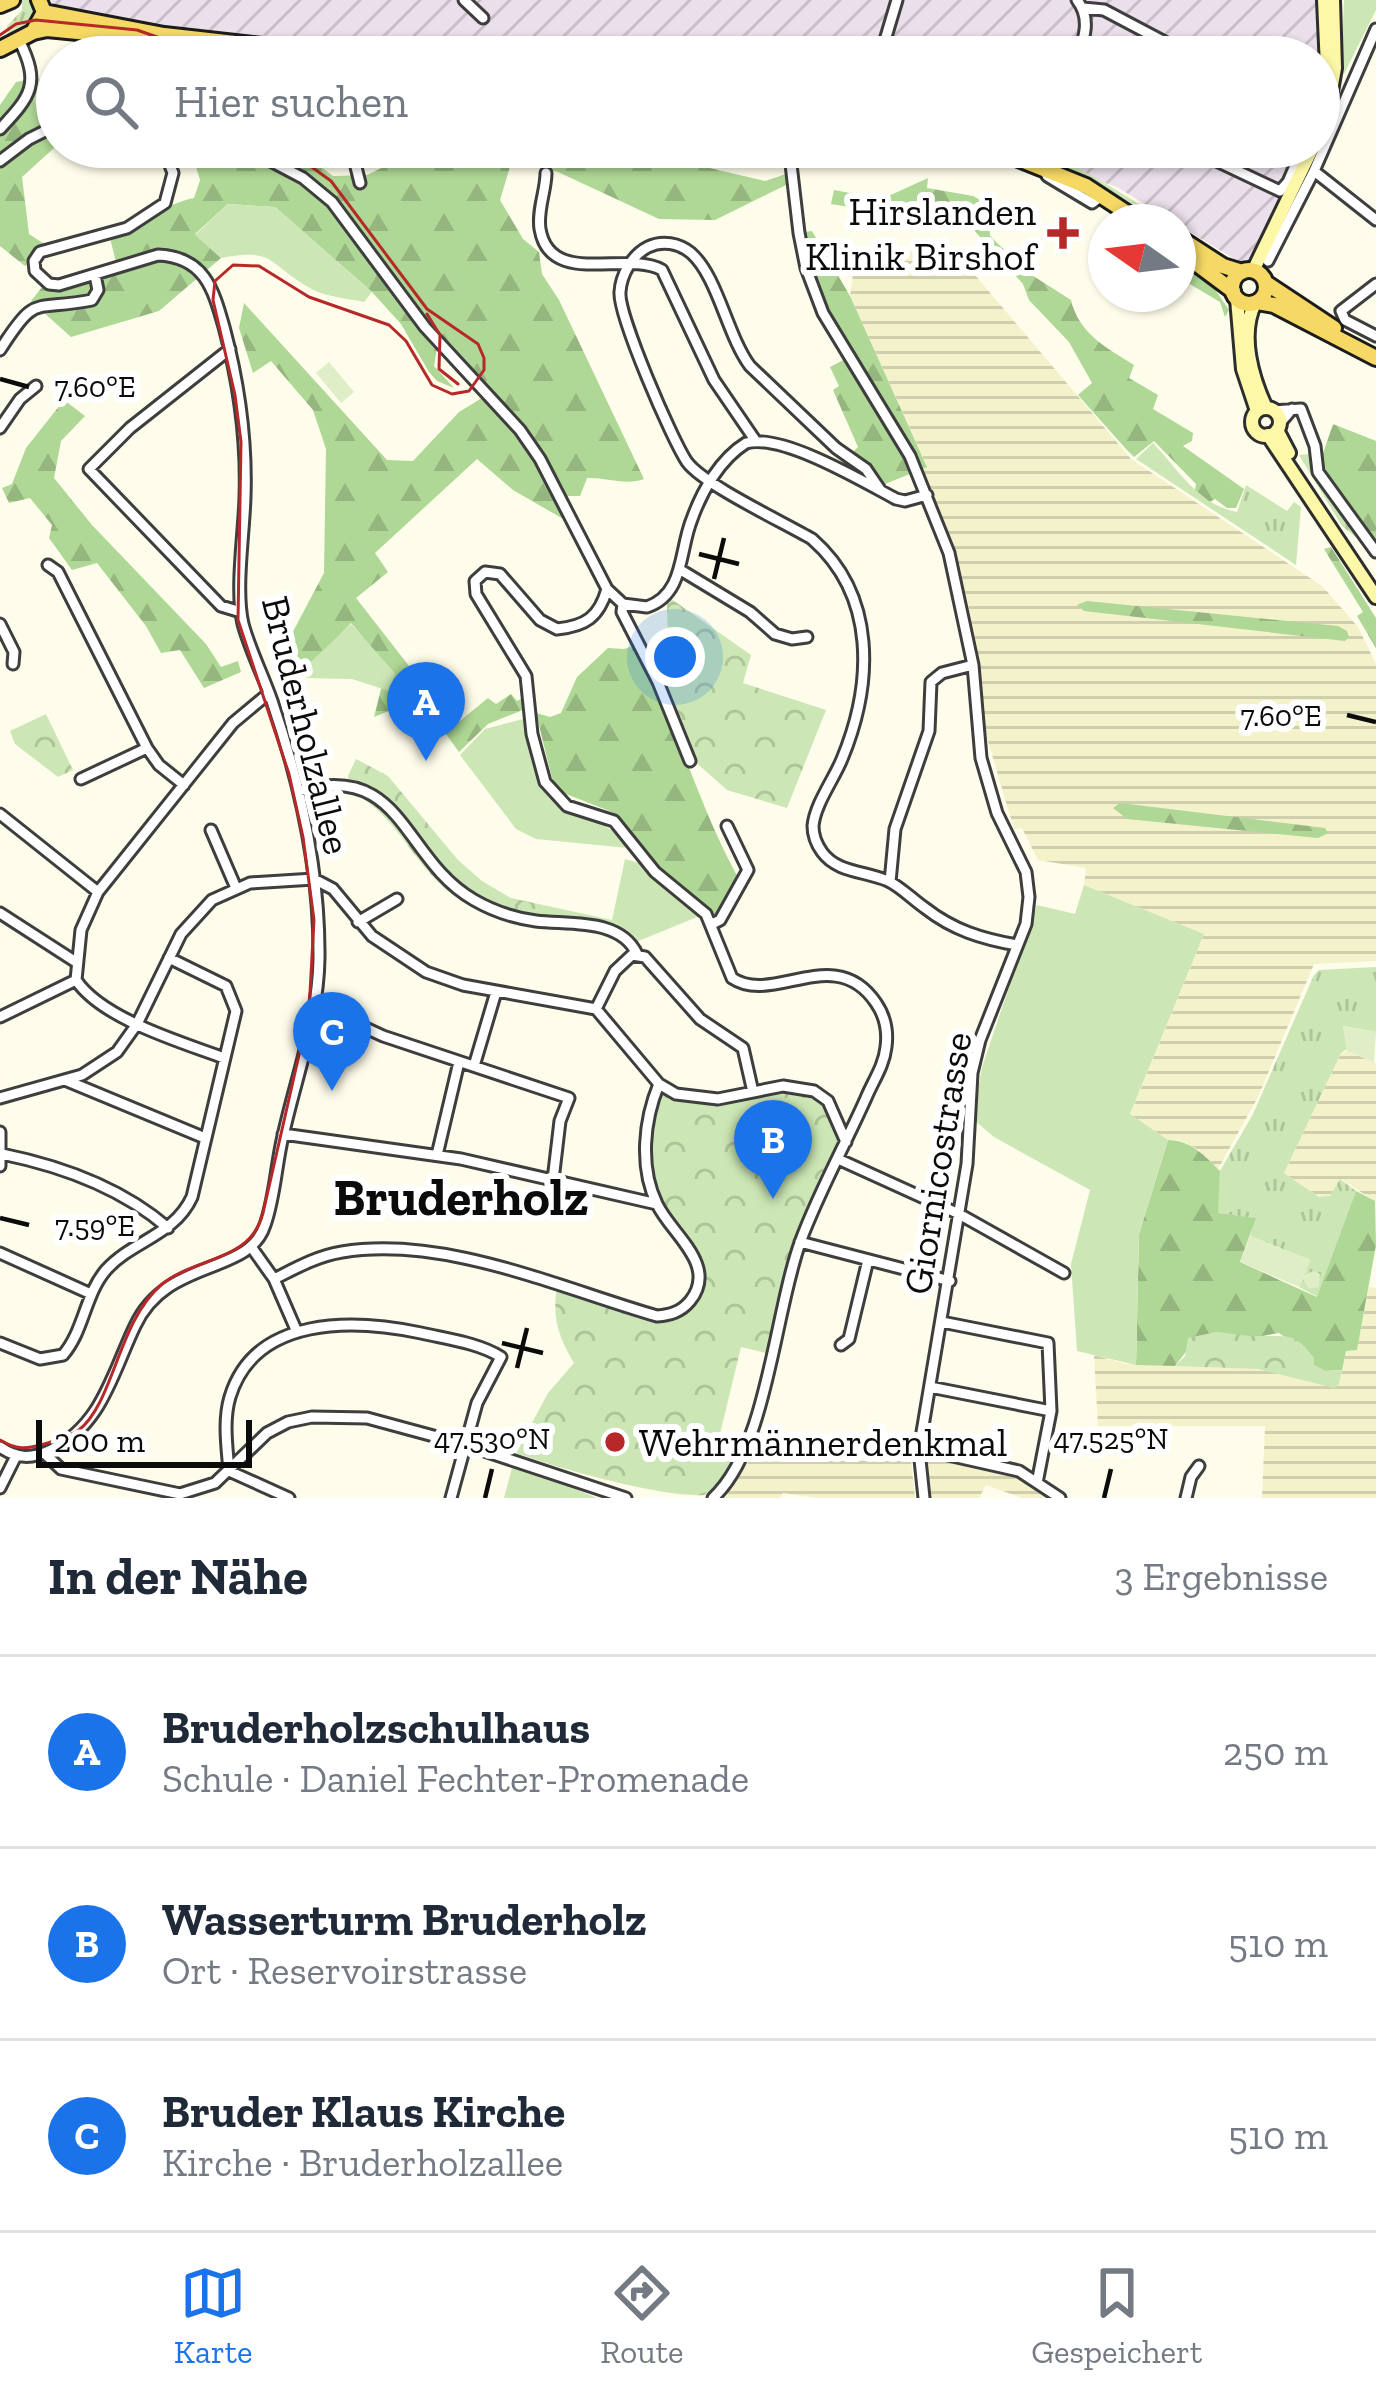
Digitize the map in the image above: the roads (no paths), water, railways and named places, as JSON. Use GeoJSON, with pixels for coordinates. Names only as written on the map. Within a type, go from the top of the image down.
{"type":"FeatureCollection","features":[{"type":"Feature","properties":{"kind":"main road"},"geometry":{"type":"LineString","coordinates":[[0,5],[12,0]]}},
{"type":"Feature","properties":{"kind":"main road"},"geometry":{"type":"LineString","coordinates":[[1324,0],[1326,36]]}},
{"type":"Feature","properties":{"kind":"main road"},"geometry":{"type":"LineString","coordinates":[[1335,36],[1336,0]]}},
{"type":"Feature","properties":{"kind":"main road"},"geometry":{"type":"LineString","coordinates":[[26,36],[42,4],[164,35]]}},
{"type":"Feature","properties":{"kind":"main road"},"geometry":{"type":"LineString","coordinates":[[0,49],[47,29],[119,36]]}},
{"type":"Feature","properties":{"kind":"main road"},"geometry":{"type":"LineString","coordinates":[[156,36],[172,36]]}},
{"type":"Feature","properties":{"kind":"main road"},"geometry":{"type":"LineString","coordinates":[[1047,168],[1116,204]]}},
{"type":"Feature","properties":{"kind":"main road"},"geometry":{"type":"LineString","coordinates":[[1302,168],[1248,272],[1234,281],[1243,369],[1376,598]]}},
{"type":"Feature","properties":{"kind":"main road"},"geometry":{"type":"LineString","coordinates":[[1103,195],[1126,204]]}},
{"type":"Feature","properties":{"kind":"main road"},"geometry":{"type":"LineString","coordinates":[[1196,249],[1223,266],[1248,272],[1376,354]]}},
{"type":"Feature","properties":{"kind":"main road"},"geometry":{"type":"LineString","coordinates":[[1196,264],[1235,295],[1274,305],[1376,354]]}},
{"type":"Feature","properties":{"kind":"main road"},"geometry":{"type":"LineString","coordinates":[[1266,283],[1265,294],[1249,317],[1249,349],[1270,420]]}},
{"type":"Feature","properties":{"kind":"street"},"geometry":{"type":"LineString","coordinates":[[464,0],[483,17]]}},
{"type":"Feature","properties":{"kind":"street"},"geometry":{"type":"LineString","coordinates":[[886,36],[896,0]]}},
{"type":"Feature","properties":{"kind":"street"},"geometry":{"type":"LineString","coordinates":[[1084,36],[1080,4],[1097,7],[1152,36]]}},
{"type":"Feature","properties":{"kind":"street"},"geometry":{"type":"LineString","coordinates":[[0,129],[30,94],[26,36]]}},
{"type":"Feature","properties":{"kind":"street"},"geometry":{"type":"LineString","coordinates":[[1340,113],[1375,36]]}},
{"type":"Feature","properties":{"kind":"street"},"geometry":{"type":"LineString","coordinates":[[0,161],[36,135]]}},
{"type":"Feature","properties":{"kind":"street"},"geometry":{"type":"LineString","coordinates":[[0,350],[34,306],[92,300],[98,290],[95,275],[49,284],[35,272],[40,251],[125,228],[165,203],[171,168]]}},
{"type":"Feature","properties":{"kind":"street"},"geometry":{"type":"LineString","coordinates":[[284,168],[332,202],[425,327],[520,430],[550,477],[607,589],[623,604],[637,608],[658,603],[675,583],[690,522],[711,480],[739,446],[754,440]]}},
{"type":"Feature","properties":{"kind":"street"},"geometry":{"type":"LineString","coordinates":[[356,168],[360,183]]}},
{"type":"Feature","properties":{"kind":"street","name":"Giornicostrasse"},"geometry":{"type":"LineString","coordinates":[[791,168],[799,233],[823,314],[910,456],[949,553],[973,665],[976,730],[987,784],[1027,872],[1028,910],[972,1073],[950,1281],[920,1450],[924,1498]]}},
{"type":"Feature","properties":{"kind":"street"},"geometry":{"type":"LineString","coordinates":[[1028,168],[1092,203],[1103,195]]}},
{"type":"Feature","properties":{"kind":"street"},"geometry":{"type":"LineString","coordinates":[[1231,168],[1280,191],[1294,168]]}},
{"type":"Feature","properties":{"kind":"street"},"geometry":{"type":"LineString","coordinates":[[1268,261],[1315,168]]}},
{"type":"Feature","properties":{"kind":"street"},"geometry":{"type":"LineString","coordinates":[[1314,171],[1376,220]]}},
{"type":"Feature","properties":{"kind":"street"},"geometry":{"type":"LineString","coordinates":[[546,173],[540,228],[549,251],[563,261],[583,264],[655,266],[669,279],[714,380],[754,440],[826,463],[905,501],[927,495]]}},
{"type":"Feature","properties":{"kind":"street"},"geometry":{"type":"LineString","coordinates":[[1365,207],[1376,196]]}},
{"type":"Feature","properties":{"kind":"street"},"geometry":{"type":"LineString","coordinates":[[881,491],[866,469],[836,448],[751,366],[704,273],[686,249],[662,243],[650,246],[631,263],[620,287],[630,335],[686,460],[711,480],[812,539],[831,556],[852,589],[861,617],[860,698],[848,746],[813,827],[816,842],[838,866],[890,881],[958,929],[1017,945]]}},
{"type":"Feature","properties":{"kind":"street","name":"Bruderholzallee"},"geometry":{"type":"LineString","coordinates":[[95,275],[158,255],[173,256],[200,269],[212,288],[230,349],[244,434],[242,612],[299,791],[314,879],[319,958],[316,1005],[283,1134],[267,1221],[253,1248]]}},
{"type":"Feature","properties":{"kind":"street"},"geometry":{"type":"LineString","coordinates":[[1376,284],[1342,307],[1341,314],[1376,336]]}},
{"type":"Feature","properties":{"kind":"street"},"geometry":{"type":"LineString","coordinates":[[230,349],[130,428],[89,469],[221,607],[242,612]]}},
{"type":"Feature","properties":{"kind":"street"},"geometry":{"type":"LineString","coordinates":[[0,428],[20,399],[36,386]]}},
{"type":"Feature","properties":{"kind":"street"},"geometry":{"type":"LineString","coordinates":[[1270,420],[1301,409],[1315,446],[1318,472],[1376,552]]}},
{"type":"Feature","properties":{"kind":"street"},"geometry":{"type":"LineString","coordinates":[[48,565],[58,572],[147,748],[184,785]]}},
{"type":"Feature","properties":{"kind":"street"},"geometry":{"type":"LineString","coordinates":[[680,569],[735,602],[775,634],[807,637]]}},
{"type":"Feature","properties":{"kind":"street"},"geometry":{"type":"LineString","coordinates":[[607,589],[602,607],[591,620],[557,628],[540,620],[496,572],[479,575],[474,587],[526,676],[532,734],[545,782],[567,806],[614,821],[656,872],[712,924],[726,966],[741,984],[824,974],[852,982],[875,1001],[885,1023],[886,1050],[800,1242],[749,1445],[728,1484],[713,1498]]}},
{"type":"Feature","properties":{"kind":"street"},"geometry":{"type":"LineString","coordinates":[[623,604],[622,612],[658,682],[690,761]]}},
{"type":"Feature","properties":{"kind":"street"},"geometry":{"type":"LineString","coordinates":[[0,624],[14,652],[14,664]]}},
{"type":"Feature","properties":{"kind":"street"},"geometry":{"type":"LineString","coordinates":[[890,881],[895,829],[929,731],[931,682],[943,673],[973,665]]}},
{"type":"Feature","properties":{"kind":"street"},"geometry":{"type":"LineString","coordinates":[[224,1058],[136,1024],[88,996],[76,980],[76,962],[81,930],[98,892],[232,723],[269,693]]}},
{"type":"Feature","properties":{"kind":"street"},"geometry":{"type":"LineString","coordinates":[[81,779],[147,748]]}},
{"type":"Feature","properties":{"kind":"street"},"geometry":{"type":"LineString","coordinates":[[299,791],[338,782],[357,787],[385,804],[439,872],[472,899],[513,916],[605,928],[632,944],[700,1019],[743,1048],[753,1092]]}},
{"type":"Feature","properties":{"kind":"street"},"geometry":{"type":"LineString","coordinates":[[0,814],[98,892]]}},
{"type":"Feature","properties":{"kind":"street"},"geometry":{"type":"LineString","coordinates":[[712,924],[720,920],[748,870],[727,826]]}},
{"type":"Feature","properties":{"kind":"street"},"geometry":{"type":"LineString","coordinates":[[211,830],[236,888]]}},
{"type":"Feature","properties":{"kind":"street"},"geometry":{"type":"LineString","coordinates":[[0,1098],[65,1080],[102,1065],[117,1052],[191,920],[212,900],[250,883],[314,879],[333,889],[358,922],[394,953],[426,972],[496,992],[596,1009],[659,1084],[695,1098],[718,1099],[783,1086],[814,1090],[828,1101],[846,1142]]}},
{"type":"Feature","properties":{"kind":"street"},"geometry":{"type":"LineString","coordinates":[[358,922],[397,899]]}},
{"type":"Feature","properties":{"kind":"street"},"geometry":{"type":"LineString","coordinates":[[0,913],[76,962]]}},
{"type":"Feature","properties":{"kind":"street"},"geometry":{"type":"LineString","coordinates":[[596,1009],[615,971],[638,954]]}},
{"type":"Feature","properties":{"kind":"street"},"geometry":{"type":"LineString","coordinates":[[0,1342],[40,1359],[63,1355],[103,1274],[179,1220],[192,1197],[236,1011],[226,986],[170,958]]}},
{"type":"Feature","properties":{"kind":"street"},"geometry":{"type":"LineString","coordinates":[[0,1017],[76,980]]}},
{"type":"Feature","properties":{"kind":"street"},"geometry":{"type":"LineString","coordinates":[[474,1066],[496,992]]}},
{"type":"Feature","properties":{"kind":"street"},"geometry":{"type":"LineString","coordinates":[[316,1005],[383,1036],[569,1098],[560,1121],[553,1180]]}},
{"type":"Feature","properties":{"kind":"street"},"geometry":{"type":"LineString","coordinates":[[437,1155],[459,1062]]}},
{"type":"Feature","properties":{"kind":"street"},"geometry":{"type":"LineString","coordinates":[[65,1080],[205,1138]]}},
{"type":"Feature","properties":{"kind":"street"},"geometry":{"type":"LineString","coordinates":[[274,1279],[322,1256],[398,1249],[482,1263],[657,1316],[685,1308],[700,1276],[697,1262],[657,1204],[645,1147],[647,1121],[659,1084]]}},
{"type":"Feature","properties":{"kind":"street"},"geometry":{"type":"LineString","coordinates":[[0,1132],[1,1160],[40,1162],[129,1199],[168,1228]]}},
{"type":"Feature","properties":{"kind":"street"},"geometry":{"type":"LineString","coordinates":[[283,1134],[437,1155],[657,1204]]}},
{"type":"Feature","properties":{"kind":"street"},"geometry":{"type":"LineString","coordinates":[[838,1159],[959,1214],[1064,1273]]}},
{"type":"Feature","properties":{"kind":"street"},"geometry":{"type":"LineString","coordinates":[[800,1242],[950,1281]]}},
{"type":"Feature","properties":{"kind":"street"},"geometry":{"type":"LineString","coordinates":[[0,1447],[16,1456],[44,1453],[77,1435],[91,1421],[137,1320],[157,1294],[195,1270],[253,1248],[274,1279],[297,1332]]}},
{"type":"Feature","properties":{"kind":"street"},"geometry":{"type":"LineString","coordinates":[[0,1252],[91,1294]]}},
{"type":"Feature","properties":{"kind":"street"},"geometry":{"type":"LineString","coordinates":[[841,1345],[849,1339],[868,1260]]}},
{"type":"Feature","properties":{"kind":"street"},"geometry":{"type":"LineString","coordinates":[[942,1322],[1048,1343],[1051,1411],[1037,1483]]}},
{"type":"Feature","properties":{"kind":"street"},"geometry":{"type":"LineString","coordinates":[[229,1471],[226,1422],[239,1376],[267,1346],[297,1332],[362,1324],[444,1338],[501,1357],[477,1403],[452,1498]]}},
{"type":"Feature","properties":{"kind":"street"},"geometry":{"type":"LineString","coordinates":[[930,1387],[1051,1411]]}},
{"type":"Feature","properties":{"kind":"street"},"geometry":{"type":"LineString","coordinates":[[44,1453],[61,1468],[180,1494],[203,1489],[229,1471],[267,1433],[312,1417],[367,1418],[626,1498]]}},
{"type":"Feature","properties":{"kind":"street"},"geometry":{"type":"LineString","coordinates":[[749,1445],[861,1442],[920,1450],[1018,1471],[1060,1498]]}},
{"type":"Feature","properties":{"kind":"street"},"geometry":{"type":"LineString","coordinates":[[0,1488],[16,1456]]}},
{"type":"Feature","properties":{"kind":"street"},"geometry":{"type":"LineString","coordinates":[[1186,1498],[1199,1466]]}},
{"type":"Feature","properties":{"kind":"street"},"geometry":{"type":"LineString","coordinates":[[229,1471],[289,1498]]}},
{"type":"Feature","properties":{"kind":"tram line"},"geometry":{"type":"LineString","coordinates":[[0,35],[16,24],[36,20],[137,30],[154,36]]}},
{"type":"Feature","properties":{"kind":"tram line"},"geometry":{"type":"LineString","coordinates":[[0,1440],[32,1447],[79,1430],[101,1401],[135,1319],[161,1285],[234,1250],[256,1229],[309,1011],[314,920],[303,837],[289,774],[238,620],[241,442],[213,300],[215,281],[233,265],[259,266],[309,297],[389,325],[406,341],[432,385],[452,394],[469,391],[484,370],[478,344],[427,309],[331,181],[313,168]]}},
{"type":"Feature","properties":{"kind":"tram line"},"geometry":{"type":"LineString","coordinates":[[427,314],[440,335],[439,369],[458,384]]}},
{"type":"Feature","properties":{"kind":"place","name":"Hirslanden Klinik Birshof"},"geometry":{"type":"Point","coordinates":[1063,233]}},
{"type":"Feature","properties":{"kind":"place","name":"Bruderholzschulhaus"},"geometry":{"type":"Point","coordinates":[426,761]}},
{"type":"Feature","properties":{"kind":"place","name":"Bruder Klaus Kirche"},"geometry":{"type":"Point","coordinates":[332,1091]}},
{"type":"Feature","properties":{"kind":"place","name":"Wasserturm Bruderholz"},"geometry":{"type":"Point","coordinates":[773,1199]}},
{"type":"Feature","properties":{"kind":"place","name":"Wehrmännerdenkmal"},"geometry":{"type":"Point","coordinates":[615,1442]}},
{"type":"Feature","properties":{"kind":"district","name":"Bruderholz"},"geometry":{"type":"Point","coordinates":[461,1197]}}]}
